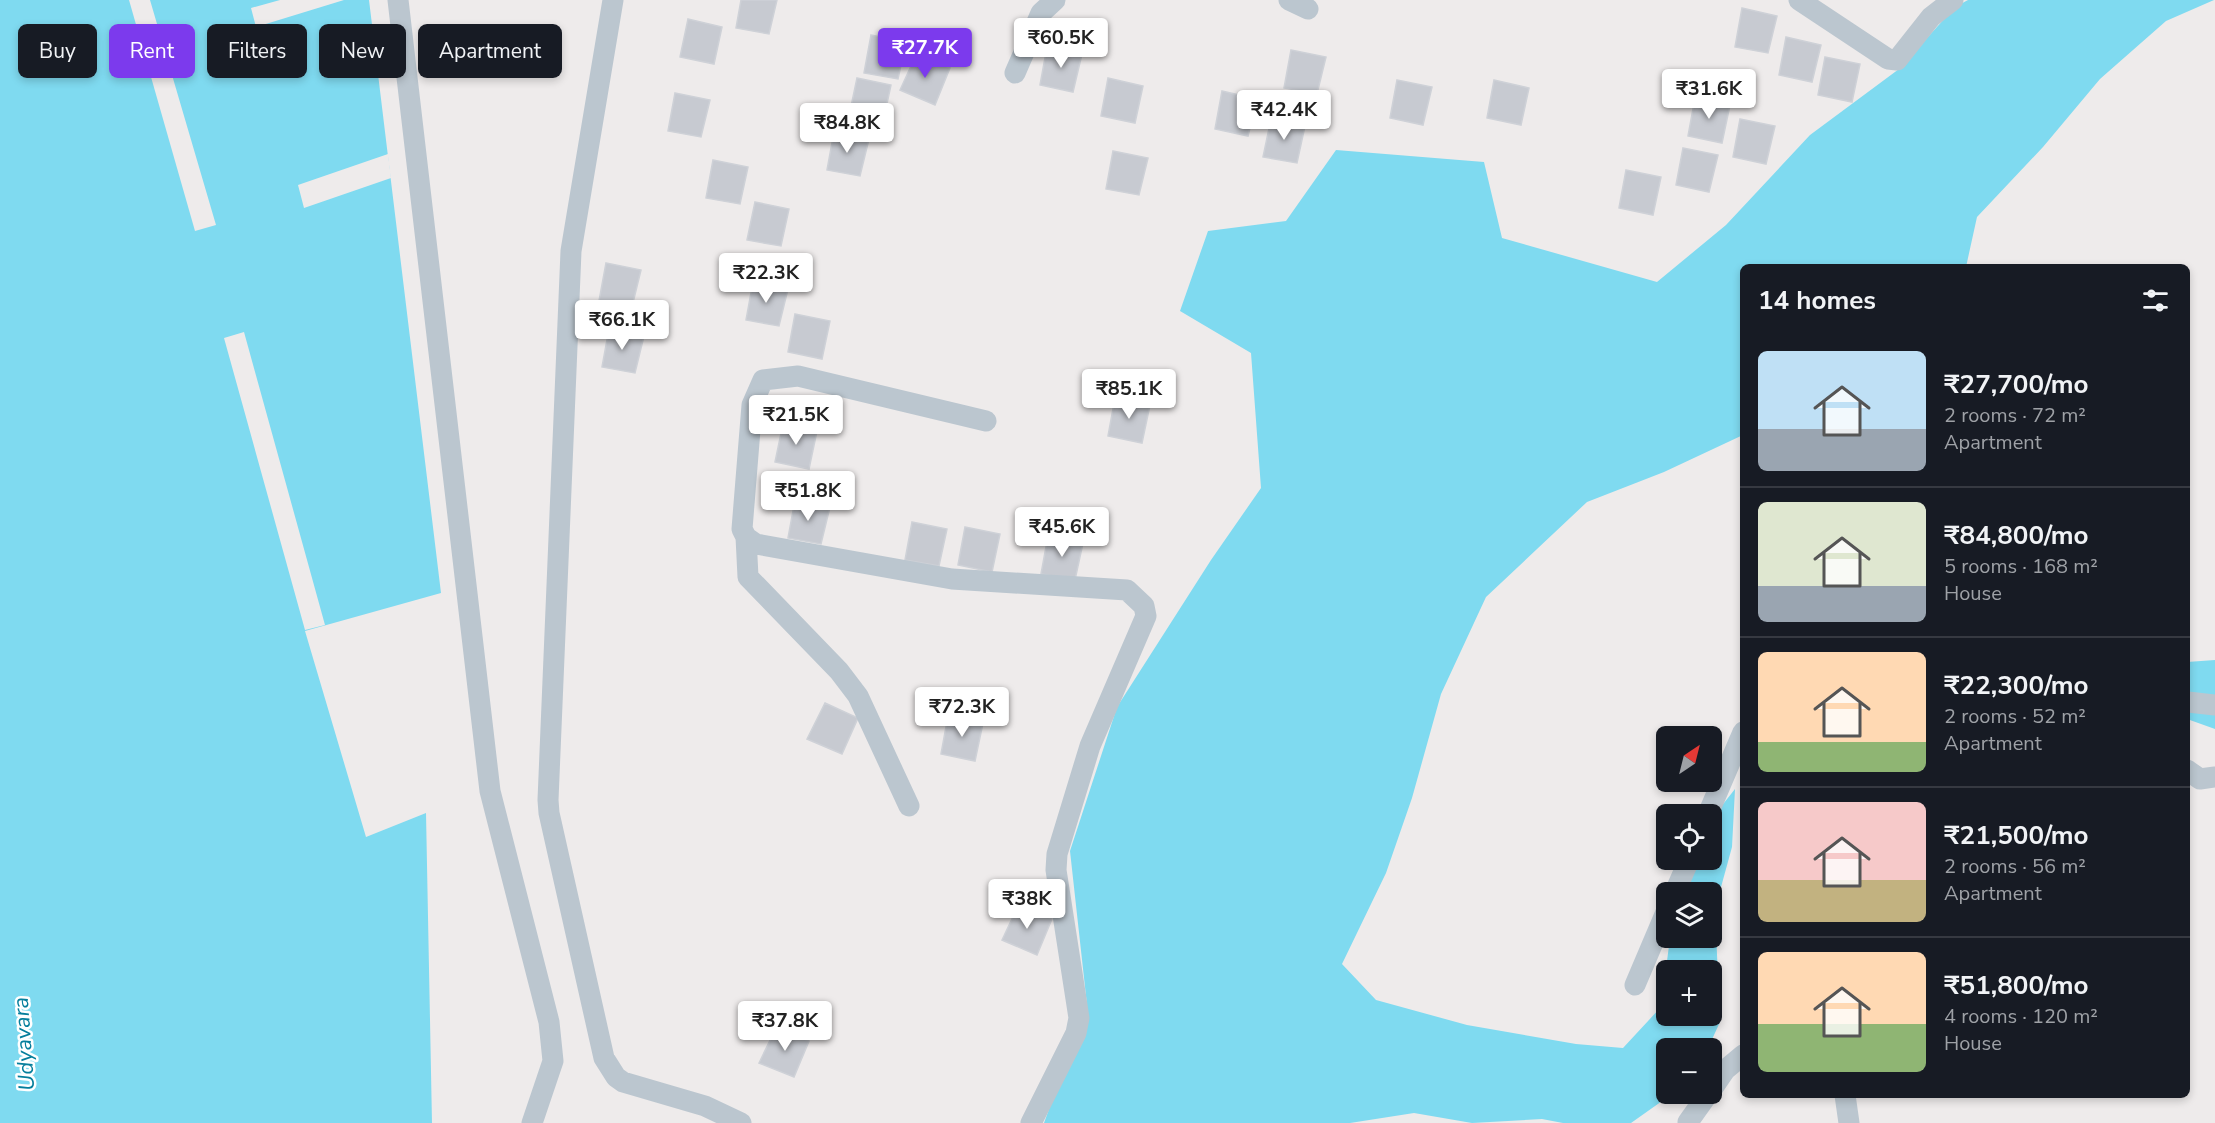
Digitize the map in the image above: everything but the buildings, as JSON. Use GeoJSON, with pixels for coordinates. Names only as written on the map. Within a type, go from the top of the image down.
{"type":"FeatureCollection","features":[{"type":"Feature","properties":{"kind":"street"},"geometry":{"type":"LineString","coordinates":[[398,0],[490,791],[549,1022],[553,1061],[532,1123]]}},
{"type":"Feature","properties":{"kind":"street"},"geometry":{"type":"LineString","coordinates":[[613,0],[571,251],[549,813],[604,1058],[610,1069],[623,1082],[705,1106],[741,1123]]}},
{"type":"Feature","properties":{"kind":"street"},"geometry":{"type":"LineString","coordinates":[[1015,72],[1041,13],[1055,0]]}},
{"type":"Feature","properties":{"kind":"street"},"geometry":{"type":"LineString","coordinates":[[1798,0],[1888,60],[1897,60],[1931,17],[1953,0]]}},
{"type":"Feature","properties":{"kind":"street"},"geometry":{"type":"LineString","coordinates":[[986,421],[798,376],[763,380],[752,405],[742,530],[746,537],[756,544],[952,579],[1127,590],[1144,606],[1146,616],[1090,746],[1057,854],[1056,870],[1079,1026],[1031,1123]]}},
{"type":"Feature","properties":{"kind":"street"},"geometry":{"type":"LineString","coordinates":[[746,537],[748,577],[839,671],[858,696],[909,806]]}},
{"type":"Feature","properties":{"kind":"street"},"geometry":{"type":"LineString","coordinates":[[2190,702],[2215,705]]}},
{"type":"Feature","properties":{"kind":"street"},"geometry":{"type":"LineString","coordinates":[[1712,804],[1740,739]]}},
{"type":"Feature","properties":{"kind":"street"},"geometry":{"type":"LineString","coordinates":[[2190,772],[2200,779],[2215,777]]}},
{"type":"Feature","properties":{"kind":"street"},"geometry":{"type":"LineString","coordinates":[[1635,985],[1656,936]]}},
{"type":"Feature","properties":{"kind":"street"},"geometry":{"type":"LineString","coordinates":[[1722,1074],[1740,1058]]}},
{"type":"Feature","properties":{"kind":"street"},"geometry":{"type":"LineString","coordinates":[[1845,1098],[1849,1123]]}},
{"type":"Feature","properties":{"kind":"street"},"geometry":{"type":"LineString","coordinates":[[1688,1122],[1701,1104]]}},
{"type":"Feature","properties":{"kind":"water","name":"Udyavara"},"geometry":{"type":"Polygon","coordinates":[[[0,0],[369,0],[372,24],[319,24],[319,78],[378,78],[441,593],[305,631],[366,837],[426,813],[432,1123],[0,1123],[0,0]]]}},
{"type":"Feature","properties":{"kind":"water"},"geometry":{"type":"Polygon","coordinates":[[[1968,0],[2214,0],[2166,21],[2100,79],[2043,147],[1977,217],[1967,264],[1740,264],[1740,436],[1664,472],[1587,502],[1486,597],[1441,694],[1412,798],[1386,873],[1342,964],[1376,1000],[1467,1025],[1576,1044],[1623,1048],[1656,1012],[1656,1026],[1718,1026],[1713,1038],[1656,1038],[1656,1104],[1658,1104],[1631,1123],[1563,1123],[1542,1119],[1472,1123],[1414,1113],[1350,1123],[1044,1123],[1087,1005],[1070,851],[1117,707],[1211,560],[1261,488],[1251,353],[1180,311],[1208,231],[1286,221],[1336,150],[1484,162],[1502,238],[1657,282],[1726,225],[1810,135],[1899,69],[1955,7],[1968,0]]]}},
{"type":"Feature","properties":{"kind":"water"},"geometry":{"type":"Polygon","coordinates":[[[2215,660],[2215,729],[2190,720],[2190,662],[2215,660]]]}},
{"type":"Feature","properties":{"kind":"water"},"geometry":{"type":"Polygon","coordinates":[[[1735,789],[1732,847],[1722,883],[1682,882],[1686,870],[1722,870],[1722,805],[1735,789]]]}},
{"type":"Feature","properties":{"kind":"water"},"geometry":{"type":"Polygon","coordinates":[[[1669,948],[1717,948],[1717,960],[1667,960],[1669,948]]]}},
{"type":"Feature","properties":{"kind":"pier"},"geometry":{"type":"Polygon","coordinates":[[[129,0],[150,0],[157,24],[136,24],[129,0]]]}},
{"type":"Feature","properties":{"kind":"pier"},"geometry":{"type":"Polygon","coordinates":[[[280,0],[344,0],[266,24],[255,24],[251,8],[280,0]]]}},
{"type":"Feature","properties":{"kind":"pier"},"geometry":{"type":"Polygon","coordinates":[[[151,78],[173,78],[216,225],[195,231],[151,78]]]}},
{"type":"Feature","properties":{"kind":"pier"},"geometry":{"type":"Polygon","coordinates":[[[388,154],[391,178],[304,208],[298,185],[388,154]]]}},
{"type":"Feature","properties":{"kind":"pier"},"geometry":{"type":"Polygon","coordinates":[[[244,332],[325,625],[305,630],[224,338],[244,332]]]}}]}
